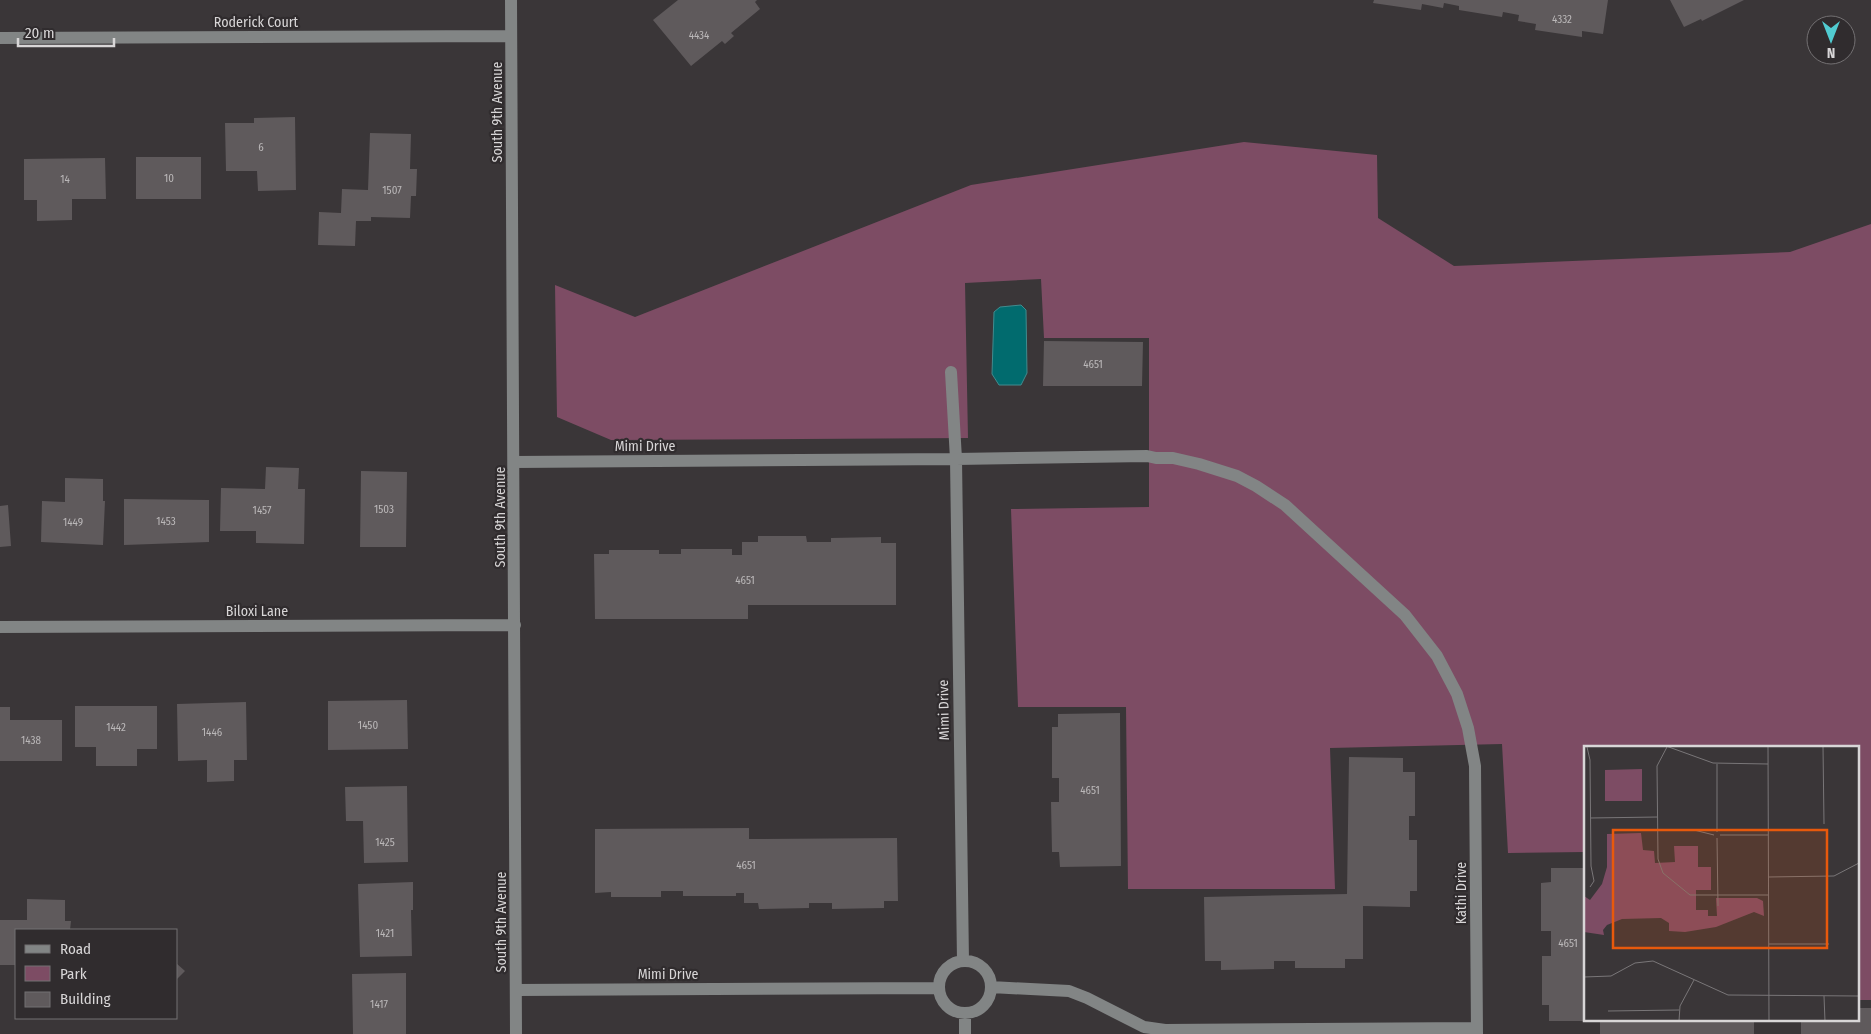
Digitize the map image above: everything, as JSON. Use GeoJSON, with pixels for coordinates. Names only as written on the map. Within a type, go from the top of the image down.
{"type":"FeatureCollection","features":[{"type":"Feature","properties":{"kind":"street","name":"South 9th Avenue"},"geometry":{"type":"LineString","coordinates":[[511,0],[516,1034]]}},
{"type":"Feature","properties":{"kind":"street","name":"Roderick Court"},"geometry":{"type":"LineString","coordinates":[[0,38],[511,36]]}},
{"type":"Feature","properties":{"kind":"street","name":"Mimi Drive"},"geometry":{"type":"LineString","coordinates":[[951,372],[956,459],[963,961]]}},
{"type":"Feature","properties":{"kind":"street","name":"Kathi Drive"},"geometry":{"type":"LineString","coordinates":[[956,459],[1147,456],[1173,458],[1237,476],[1285,505],[1405,614],[1442,663],[1457,694],[1468,728],[1475,781],[1477,1031]]}},
{"type":"Feature","properties":{"kind":"street","name":"Mimi Drive"},"geometry":{"type":"LineString","coordinates":[[514,462],[956,459]]}},
{"type":"Feature","properties":{"kind":"street","name":"Biloxi Lane"},"geometry":{"type":"LineString","coordinates":[[0,627],[515,625]]}},
{"type":"Feature","properties":{"kind":"street"},"geometry":{"type":"LineString","coordinates":[[963,961],[984,968],[991,987],[984,1006],[965,1012],[952,1009],[945,1004],[940,988],[941,979],[945,971],[951,965],[963,961]]}},
{"type":"Feature","properties":{"kind":"street"},"geometry":{"type":"LineString","coordinates":[[991,987],[1069,991],[1087,998],[1144,1028],[1165,1030],[1477,1031]]}},
{"type":"Feature","properties":{"kind":"street","name":"Mimi Drive"},"geometry":{"type":"LineString","coordinates":[[516,990],[940,988]]}},
{"type":"Feature","properties":{"kind":"street"},"geometry":{"type":"LineString","coordinates":[[965,1012],[965,1034]]}},
{"type":"Feature","properties":{"kind":"green space"},"geometry":{"type":"Polygon","coordinates":[[[1244,142],[1377,155],[1378,218],[1454,266],[1790,252],[1871,224],[1871,1000],[1858,1000],[1858,746],[1584,746],[1584,852],[1508,853],[1502,744],[1330,748],[1335,889],[1128,889],[1126,707],[1018,707],[1011,509],[1149,507],[1149,338],[1044,338],[1041,279],[965,283],[968,438],[611,440],[557,417],[555,285],[635,317],[971,185],[1244,142]]]}},
{"type":"Feature","properties":{"kind":"water"},"geometry":{"type":"Polygon","coordinates":[[[1021,305],[1026,310],[1027,373],[1021,385],[999,385],[992,374],[994,312],[1000,307],[1021,305]]]}},
{"type":"Feature","properties":{"kind":"building"},"geometry":{"type":"Polygon","coordinates":[[[678,0],[757,0],[755,2],[760,9],[731,33],[734,36],[725,44],[722,41],[691,66],[653,20],[678,0]]]}},
{"type":"Feature","properties":{"kind":"building"},"geometry":{"type":"Polygon","coordinates":[[[1374,0],[1608,0],[1603,34],[1582,31],[1582,37],[1535,30],[1536,24],[1518,21],[1519,15],[1503,12],[1502,17],[1459,10],[1459,6],[1444,3],[1443,8],[1422,4],[1421,10],[1373,3],[1374,0]]]}},
{"type":"Feature","properties":{"kind":"building"},"geometry":{"type":"Polygon","coordinates":[[[1670,0],[1744,0],[1702,21],[1701,19],[1684,27],[1670,0]]]}},
{"type":"Feature","properties":{"kind":"building"},"geometry":{"type":"Polygon","coordinates":[[[295,117],[296,190],[258,191],[257,171],[226,171],[225,123],[254,123],[254,118],[295,117]]]}},
{"type":"Feature","properties":{"kind":"building"},"geometry":{"type":"Polygon","coordinates":[[[370,133],[411,134],[410,169],[417,169],[416,196],[411,196],[410,218],[371,217],[371,221],[356,221],[355,246],[318,245],[319,212],[341,213],[342,189],[368,190],[370,133]]]}},
{"type":"Feature","properties":{"kind":"building"},"geometry":{"type":"Polygon","coordinates":[[[136,157],[201,157],[201,199],[136,199],[136,157]]]}},
{"type":"Feature","properties":{"kind":"building"},"geometry":{"type":"Polygon","coordinates":[[[105,158],[106,199],[72,199],[72,220],[37,221],[37,200],[24,200],[24,159],[105,158]]]}},
{"type":"Feature","properties":{"kind":"building"},"geometry":{"type":"Polygon","coordinates":[[[1044,341],[1143,342],[1142,386],[1043,386],[1044,341]]]}},
{"type":"Feature","properties":{"kind":"building"},"geometry":{"type":"Polygon","coordinates":[[[266,467],[299,468],[298,489],[305,489],[304,544],[256,543],[256,531],[220,531],[221,488],[265,489],[266,467]]]}},
{"type":"Feature","properties":{"kind":"building"},"geometry":{"type":"Polygon","coordinates":[[[361,471],[407,472],[406,547],[360,547],[361,471]]]}},
{"type":"Feature","properties":{"kind":"building"},"geometry":{"type":"Polygon","coordinates":[[[65,478],[103,479],[103,501],[105,501],[103,545],[41,542],[42,501],[65,502],[65,478]]]}},
{"type":"Feature","properties":{"kind":"building"},"geometry":{"type":"Polygon","coordinates":[[[124,499],[209,500],[209,542],[124,545],[124,499]]]}},
{"type":"Feature","properties":{"kind":"building"},"geometry":{"type":"Polygon","coordinates":[[[8,505],[11,546],[0,547],[0,506],[8,505]]]}},
{"type":"Feature","properties":{"kind":"building"},"geometry":{"type":"Polygon","coordinates":[[[758,536],[806,536],[807,542],[831,542],[831,538],[881,537],[881,543],[896,543],[896,605],[748,605],[748,619],[595,619],[594,554],[609,554],[609,550],[659,550],[659,554],[681,554],[681,549],[732,549],[732,555],[742,555],[742,542],[758,542],[758,536]]]}},
{"type":"Feature","properties":{"kind":"building"},"geometry":{"type":"Polygon","coordinates":[[[407,700],[408,749],[328,750],[328,701],[407,700]]]}},
{"type":"Feature","properties":{"kind":"building"},"geometry":{"type":"Polygon","coordinates":[[[246,702],[247,760],[234,760],[234,781],[207,782],[207,760],[178,761],[177,704],[246,702]]]}},
{"type":"Feature","properties":{"kind":"building"},"geometry":{"type":"Polygon","coordinates":[[[75,706],[157,706],[157,749],[137,749],[137,766],[96,766],[96,747],[75,747],[75,706]]]}},
{"type":"Feature","properties":{"kind":"building"},"geometry":{"type":"Polygon","coordinates":[[[0,707],[10,707],[10,720],[62,720],[62,761],[0,761],[0,707]]]}},
{"type":"Feature","properties":{"kind":"building"},"geometry":{"type":"Polygon","coordinates":[[[1120,713],[1121,866],[1060,867],[1059,852],[1052,852],[1051,802],[1059,802],[1059,778],[1052,778],[1052,727],[1058,727],[1058,714],[1120,713]]]}},
{"type":"Feature","properties":{"kind":"building"},"geometry":{"type":"Polygon","coordinates":[[[1349,757],[1403,758],[1403,772],[1415,772],[1415,816],[1409,816],[1409,840],[1417,840],[1417,891],[1410,891],[1410,907],[1363,906],[1363,959],[1345,959],[1345,968],[1295,968],[1295,961],[1274,961],[1274,969],[1221,970],[1221,961],[1205,961],[1204,897],[1347,894],[1349,757]]]}},
{"type":"Feature","properties":{"kind":"building"},"geometry":{"type":"Polygon","coordinates":[[[407,786],[408,862],[364,863],[363,821],[346,821],[345,787],[407,786]]]}},
{"type":"Feature","properties":{"kind":"building"},"geometry":{"type":"Polygon","coordinates":[[[749,828],[749,839],[897,838],[898,901],[884,901],[884,908],[832,909],[832,903],[809,903],[809,908],[759,909],[758,903],[744,903],[744,893],[736,893],[736,896],[683,896],[683,891],[661,891],[661,897],[611,897],[611,892],[595,893],[595,829],[749,828]]]}},
{"type":"Feature","properties":{"kind":"building"},"geometry":{"type":"Polygon","coordinates":[[[1551,868],[1584,868],[1584,1021],[1549,1021],[1549,1005],[1542,1005],[1542,956],[1551,956],[1551,931],[1541,931],[1541,883],[1551,882],[1551,868]]]}},
{"type":"Feature","properties":{"kind":"building"},"geometry":{"type":"Polygon","coordinates":[[[413,882],[413,910],[411,910],[412,956],[360,957],[358,884],[413,882]]]}},
{"type":"Feature","properties":{"kind":"building"},"geometry":{"type":"Polygon","coordinates":[[[27,899],[65,900],[65,921],[71,921],[70,929],[15,929],[15,965],[0,965],[0,920],[27,920],[27,899]]]}},
{"type":"Feature","properties":{"kind":"building"},"geometry":{"type":"Polygon","coordinates":[[[178,965],[185,971],[178,978],[178,965]]]}},
{"type":"Feature","properties":{"kind":"building"},"geometry":{"type":"Polygon","coordinates":[[[406,973],[406,1034],[353,1034],[352,974],[406,973]]]}},
{"type":"Feature","properties":{"kind":"building"},"geometry":{"type":"Polygon","coordinates":[[[1858,1008],[1871,1008],[1871,1034],[1801,1034],[1801,1022],[1858,1022],[1858,1008]]]}},
{"type":"Feature","properties":{"kind":"building"},"geometry":{"type":"Polygon","coordinates":[[[1600,1022],[1754,1022],[1754,1034],[1600,1034],[1600,1022]]]}}]}
